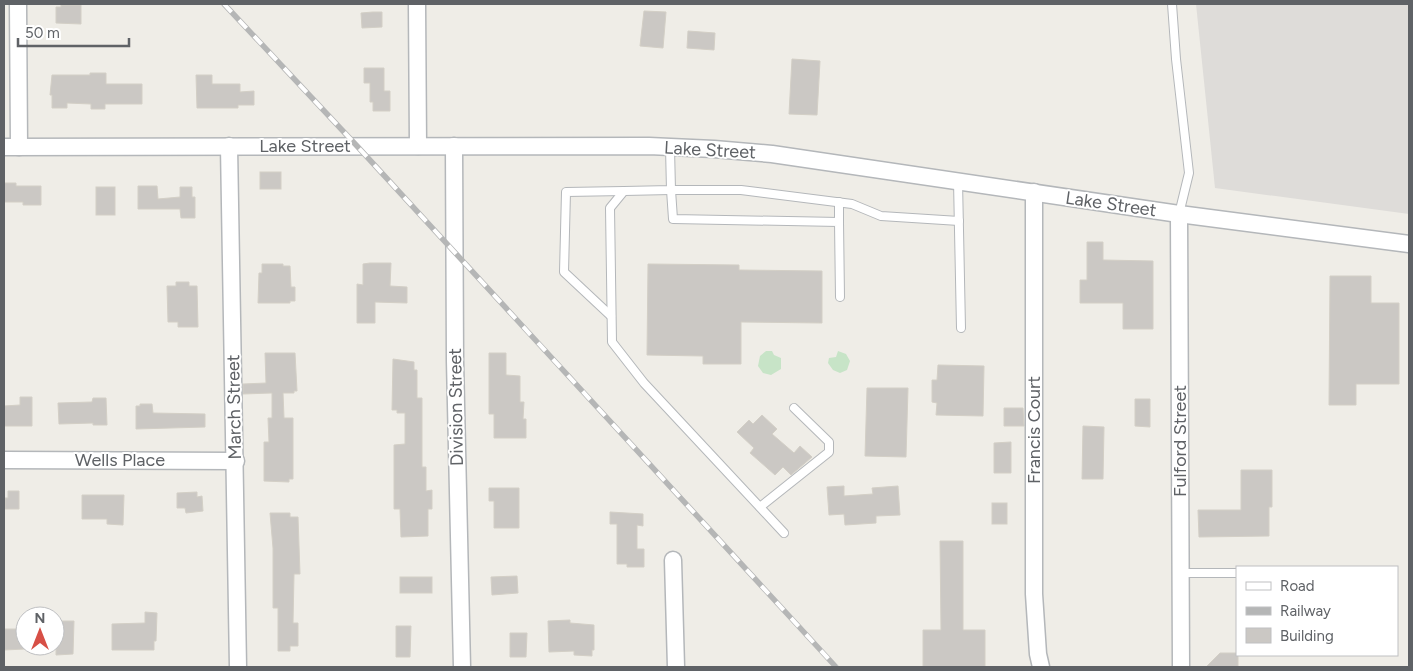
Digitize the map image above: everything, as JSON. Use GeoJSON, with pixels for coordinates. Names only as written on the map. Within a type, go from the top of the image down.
{"type":"FeatureCollection","features":[{"type":"Feature","properties":{"kind":"street"},"geometry":{"type":"LineString","coordinates":[[11,147],[18,4]]}},
{"type":"Feature","properties":{"kind":"street"},"geometry":{"type":"LineString","coordinates":[[417,4],[418,146]]}},
{"type":"Feature","properties":{"kind":"street","name":"March Street"},"geometry":{"type":"LineString","coordinates":[[229,146],[236,461],[238,667]]}},
{"type":"Feature","properties":{"kind":"street","name":"Division Street"},"geometry":{"type":"LineString","coordinates":[[454,146],[455,361],[462,667]]}},
{"type":"Feature","properties":{"kind":"street","name":"Lake Street"},"geometry":{"type":"LineString","coordinates":[[11,147],[649,146],[714,149],[772,154],[1179,214],[1409,244]]}},
{"type":"Feature","properties":{"kind":"street","name":"Francis Court"},"geometry":{"type":"LineString","coordinates":[[1034,192],[1034,594],[1038,654],[1041,667]]}},
{"type":"Feature","properties":{"kind":"street","name":"Fulford Street"},"geometry":{"type":"LineString","coordinates":[[1179,214],[1181,667]]}},
{"type":"Feature","properties":{"kind":"street","name":"Wells Place"},"geometry":{"type":"LineString","coordinates":[[4,460],[236,461]]}},
{"type":"Feature","properties":{"kind":"street"},"geometry":{"type":"LineString","coordinates":[[673,560],[676,667]]}},
{"type":"Feature","properties":{"kind":"lane"},"geometry":{"type":"LineString","coordinates":[[1172,4],[1176,59],[1189,173],[1179,214]]}},
{"type":"Feature","properties":{"kind":"lane"},"geometry":{"type":"LineString","coordinates":[[670,148],[673,219],[839,222]]}},
{"type":"Feature","properties":{"kind":"lane"},"geometry":{"type":"LineString","coordinates":[[958,181],[961,328]]}},
{"type":"Feature","properties":{"kind":"lane"},"geometry":{"type":"LineString","coordinates":[[612,316],[564,272],[566,192],[741,190],[852,204],[881,216],[959,222]]}},
{"type":"Feature","properties":{"kind":"lane"},"geometry":{"type":"LineString","coordinates":[[624,192],[610,208],[612,342],[633,371],[784,534]]}},
{"type":"Feature","properties":{"kind":"lane"},"geometry":{"type":"LineString","coordinates":[[839,202],[840,297]]}},
{"type":"Feature","properties":{"kind":"lane"},"geometry":{"type":"LineString","coordinates":[[760,507],[829,452],[829,442],[794,408]]}},
{"type":"Feature","properties":{"kind":"lane"},"geometry":{"type":"LineString","coordinates":[[1181,572],[1236,573]]}},
{"type":"Feature","properties":{"kind":"shaded area"},"geometry":{"type":"Polygon","coordinates":[[[1196,4],[1409,4],[1409,214],[1215,188],[1196,4]]]}},
{"type":"Feature","properties":{"kind":"green space"},"geometry":{"type":"Polygon","coordinates":[[[766,351],[772,351],[774,355],[781,358],[781,369],[771,375],[763,373],[758,366],[760,356],[766,351]]]}},
{"type":"Feature","properties":{"kind":"green space"},"geometry":{"type":"Polygon","coordinates":[[[838,351],[846,354],[850,361],[847,370],[840,373],[833,370],[828,363],[829,358],[836,357],[838,351]]]}},
{"type":"Feature","properties":{"kind":"building"},"geometry":{"type":"Polygon","coordinates":[[[61,5],[81,5],[81,24],[56,23],[56,7],[61,7],[61,5]]]}},
{"type":"Feature","properties":{"kind":"building"},"geometry":{"type":"Polygon","coordinates":[[[644,11],[666,12],[663,48],[640,46],[644,11]]]}},
{"type":"Feature","properties":{"kind":"building"},"geometry":{"type":"Polygon","coordinates":[[[382,12],[382,27],[362,28],[361,13],[382,12]]]}},
{"type":"Feature","properties":{"kind":"building"},"geometry":{"type":"Polygon","coordinates":[[[688,31],[715,33],[714,50],[687,48],[688,31]]]}},
{"type":"Feature","properties":{"kind":"building"},"geometry":{"type":"Polygon","coordinates":[[[792,59],[820,61],[817,115],[789,114],[792,59]]]}},
{"type":"Feature","properties":{"kind":"building"},"geometry":{"type":"Polygon","coordinates":[[[364,68],[384,68],[384,91],[390,91],[390,111],[373,111],[373,102],[370,102],[370,83],[364,83],[364,68]]]}},
{"type":"Feature","properties":{"kind":"building"},"geometry":{"type":"Polygon","coordinates":[[[90,73],[106,73],[106,84],[142,84],[142,104],[105,104],[105,109],[91,109],[91,104],[67,103],[67,108],[52,108],[52,95],[50,95],[52,75],[90,75],[90,73]]]}},
{"type":"Feature","properties":{"kind":"building"},"geometry":{"type":"Polygon","coordinates":[[[196,75],[212,75],[212,84],[240,84],[240,92],[254,91],[254,105],[238,105],[238,108],[197,108],[196,75]]]}},
{"type":"Feature","properties":{"kind":"building"},"geometry":{"type":"Polygon","coordinates":[[[260,172],[281,172],[281,189],[260,189],[260,172]]]}},
{"type":"Feature","properties":{"kind":"building"},"geometry":{"type":"Polygon","coordinates":[[[4,183],[16,183],[16,186],[41,186],[41,205],[23,205],[23,202],[4,202],[4,183]]]}},
{"type":"Feature","properties":{"kind":"building"},"geometry":{"type":"Polygon","coordinates":[[[138,186],[157,186],[158,199],[180,197],[180,187],[192,187],[192,197],[195,197],[195,218],[181,218],[180,209],[138,209],[138,186]]]}},
{"type":"Feature","properties":{"kind":"building"},"geometry":{"type":"Polygon","coordinates":[[[96,187],[115,187],[115,215],[96,215],[96,187]]]}},
{"type":"Feature","properties":{"kind":"building"},"geometry":{"type":"Polygon","coordinates":[[[1087,242],[1103,242],[1103,260],[1153,261],[1153,329],[1123,329],[1123,303],[1080,303],[1080,280],[1087,280],[1087,242]]]}},
{"type":"Feature","properties":{"kind":"building"},"geometry":{"type":"Polygon","coordinates":[[[391,263],[390,286],[407,287],[407,303],[375,302],[375,323],[357,323],[357,284],[363,285],[363,264],[391,263]]]}},
{"type":"Feature","properties":{"kind":"building"},"geometry":{"type":"Polygon","coordinates":[[[262,264],[290,266],[291,287],[295,287],[295,301],[290,301],[290,303],[258,303],[259,273],[262,273],[262,264]]]}},
{"type":"Feature","properties":{"kind":"building"},"geometry":{"type":"Polygon","coordinates":[[[648,264],[739,265],[739,270],[822,271],[822,323],[741,322],[741,364],[703,364],[703,356],[647,355],[648,264]]]}},
{"type":"Feature","properties":{"kind":"building"},"geometry":{"type":"Polygon","coordinates":[[[1330,276],[1371,276],[1371,303],[1399,303],[1399,384],[1356,384],[1356,405],[1329,405],[1330,276]]]}},
{"type":"Feature","properties":{"kind":"building"},"geometry":{"type":"Polygon","coordinates":[[[176,282],[189,282],[189,286],[197,286],[198,327],[178,327],[178,322],[168,322],[167,286],[176,286],[176,282]]]}},
{"type":"Feature","properties":{"kind":"building"},"geometry":{"type":"Polygon","coordinates":[[[265,353],[295,353],[297,391],[294,391],[294,393],[283,393],[284,418],[293,418],[293,479],[289,479],[289,482],[264,481],[264,442],[269,442],[268,418],[272,418],[272,393],[243,394],[243,384],[266,383],[265,353]]]}},
{"type":"Feature","properties":{"kind":"building"},"geometry":{"type":"Polygon","coordinates":[[[489,353],[506,353],[506,375],[520,376],[520,402],[524,402],[523,419],[526,419],[526,438],[494,438],[494,414],[489,414],[489,353]]]}},
{"type":"Feature","properties":{"kind":"building"},"geometry":{"type":"Polygon","coordinates":[[[393,359],[414,362],[414,370],[417,370],[417,398],[422,398],[422,467],[426,467],[426,491],[432,490],[432,509],[428,509],[428,536],[401,537],[400,509],[394,509],[394,445],[405,444],[405,413],[397,413],[397,410],[392,410],[393,359]]]}},
{"type":"Feature","properties":{"kind":"building"},"geometry":{"type":"Polygon","coordinates":[[[938,365],[984,366],[983,416],[936,415],[937,403],[932,402],[932,380],[937,380],[938,365]]]}},
{"type":"Feature","properties":{"kind":"building"},"geometry":{"type":"Polygon","coordinates":[[[867,388],[908,388],[906,457],[865,456],[867,388]]]}},
{"type":"Feature","properties":{"kind":"building"},"geometry":{"type":"Polygon","coordinates":[[[20,397],[32,397],[32,426],[4,426],[4,406],[20,405],[20,397]]]}},
{"type":"Feature","properties":{"kind":"building"},"geometry":{"type":"Polygon","coordinates":[[[93,398],[106,398],[107,425],[93,425],[93,423],[59,424],[58,403],[92,402],[93,398]]]}},
{"type":"Feature","properties":{"kind":"building"},"geometry":{"type":"Polygon","coordinates":[[[1135,399],[1150,399],[1150,427],[1135,426],[1135,399]]]}},
{"type":"Feature","properties":{"kind":"building"},"geometry":{"type":"Polygon","coordinates":[[[140,404],[152,404],[153,413],[205,414],[205,427],[136,429],[136,406],[140,406],[140,404]]]}},
{"type":"Feature","properties":{"kind":"building"},"geometry":{"type":"Polygon","coordinates":[[[1004,408],[1023,408],[1024,426],[1004,426],[1004,408]]]}},
{"type":"Feature","properties":{"kind":"building"},"geometry":{"type":"Polygon","coordinates":[[[762,415],[777,429],[772,434],[794,453],[800,446],[812,457],[791,475],[783,467],[775,475],[750,453],[754,448],[737,432],[749,420],[753,424],[762,415]]]}},
{"type":"Feature","properties":{"kind":"building"},"geometry":{"type":"Polygon","coordinates":[[[1083,426],[1104,427],[1103,479],[1082,479],[1083,426]]]}},
{"type":"Feature","properties":{"kind":"building"},"geometry":{"type":"Polygon","coordinates":[[[1011,442],[1011,473],[994,473],[994,443],[1011,442]]]}},
{"type":"Feature","properties":{"kind":"building"},"geometry":{"type":"Polygon","coordinates":[[[1241,470],[1272,470],[1272,507],[1269,507],[1269,536],[1199,537],[1198,510],[1241,510],[1241,470]]]}},
{"type":"Feature","properties":{"kind":"building"},"geometry":{"type":"Polygon","coordinates":[[[844,486],[844,496],[873,494],[872,488],[898,486],[900,515],[876,516],[876,523],[845,525],[844,514],[829,515],[827,487],[844,486]]]}},
{"type":"Feature","properties":{"kind":"building"},"geometry":{"type":"Polygon","coordinates":[[[489,488],[519,488],[519,528],[494,528],[494,501],[489,501],[489,488]]]}},
{"type":"Feature","properties":{"kind":"building"},"geometry":{"type":"Polygon","coordinates":[[[8,491],[19,491],[19,509],[5,509],[5,498],[8,498],[8,491]]]}},
{"type":"Feature","properties":{"kind":"building"},"geometry":{"type":"Polygon","coordinates":[[[197,492],[197,497],[202,496],[203,511],[186,513],[185,508],[177,508],[177,493],[197,492]]]}},
{"type":"Feature","properties":{"kind":"building"},"geometry":{"type":"Polygon","coordinates":[[[82,495],[124,495],[123,525],[107,524],[107,519],[82,519],[82,495]]]}},
{"type":"Feature","properties":{"kind":"building"},"geometry":{"type":"Polygon","coordinates":[[[992,503],[1007,503],[1007,524],[992,524],[992,503]]]}},
{"type":"Feature","properties":{"kind":"building"},"geometry":{"type":"Polygon","coordinates":[[[610,512],[643,514],[643,526],[637,525],[637,549],[644,549],[644,567],[627,567],[627,564],[617,564],[617,524],[610,524],[610,512]]]}},
{"type":"Feature","properties":{"kind":"building"},"geometry":{"type":"Polygon","coordinates":[[[270,513],[290,513],[290,517],[298,517],[300,574],[294,574],[293,623],[298,623],[298,646],[290,646],[290,651],[278,651],[278,608],[273,608],[273,548],[270,513]]]}},
{"type":"Feature","properties":{"kind":"building"},"geometry":{"type":"Polygon","coordinates":[[[940,541],[963,541],[963,630],[985,630],[985,667],[923,667],[923,630],[941,630],[940,541]]]}},
{"type":"Feature","properties":{"kind":"building"},"geometry":{"type":"Polygon","coordinates":[[[517,576],[518,593],[492,595],[491,577],[517,576]]]}},
{"type":"Feature","properties":{"kind":"building"},"geometry":{"type":"Polygon","coordinates":[[[400,577],[432,577],[432,593],[400,593],[400,577]]]}},
{"type":"Feature","properties":{"kind":"building"},"geometry":{"type":"Polygon","coordinates":[[[145,612],[157,613],[154,650],[112,650],[112,624],[145,623],[145,612]]]}},
{"type":"Feature","properties":{"kind":"building"},"geometry":{"type":"Polygon","coordinates":[[[570,620],[570,623],[594,625],[594,650],[592,650],[592,656],[574,655],[574,651],[549,652],[548,621],[570,620]]]}},
{"type":"Feature","properties":{"kind":"building"},"geometry":{"type":"Polygon","coordinates":[[[65,621],[74,621],[73,654],[65,654],[65,621]]]}},
{"type":"Feature","properties":{"kind":"building"},"geometry":{"type":"Polygon","coordinates":[[[396,626],[411,626],[410,657],[396,657],[396,626]]]}},
{"type":"Feature","properties":{"kind":"building"},"geometry":{"type":"Polygon","coordinates":[[[4,629],[15,629],[15,649],[4,650],[4,629]]]}},
{"type":"Feature","properties":{"kind":"building"},"geometry":{"type":"Polygon","coordinates":[[[510,633],[527,633],[526,657],[510,657],[510,633]]]}},
{"type":"Feature","properties":{"kind":"building"},"geometry":{"type":"Polygon","coordinates":[[[1220,653],[1236,653],[1236,656],[1238,656],[1238,667],[1206,667],[1220,653]]]}},
{"type":"Feature","properties":{"kind":"railway"},"geometry":{"type":"LineString","coordinates":[[224,4],[836,667]]}}]}
